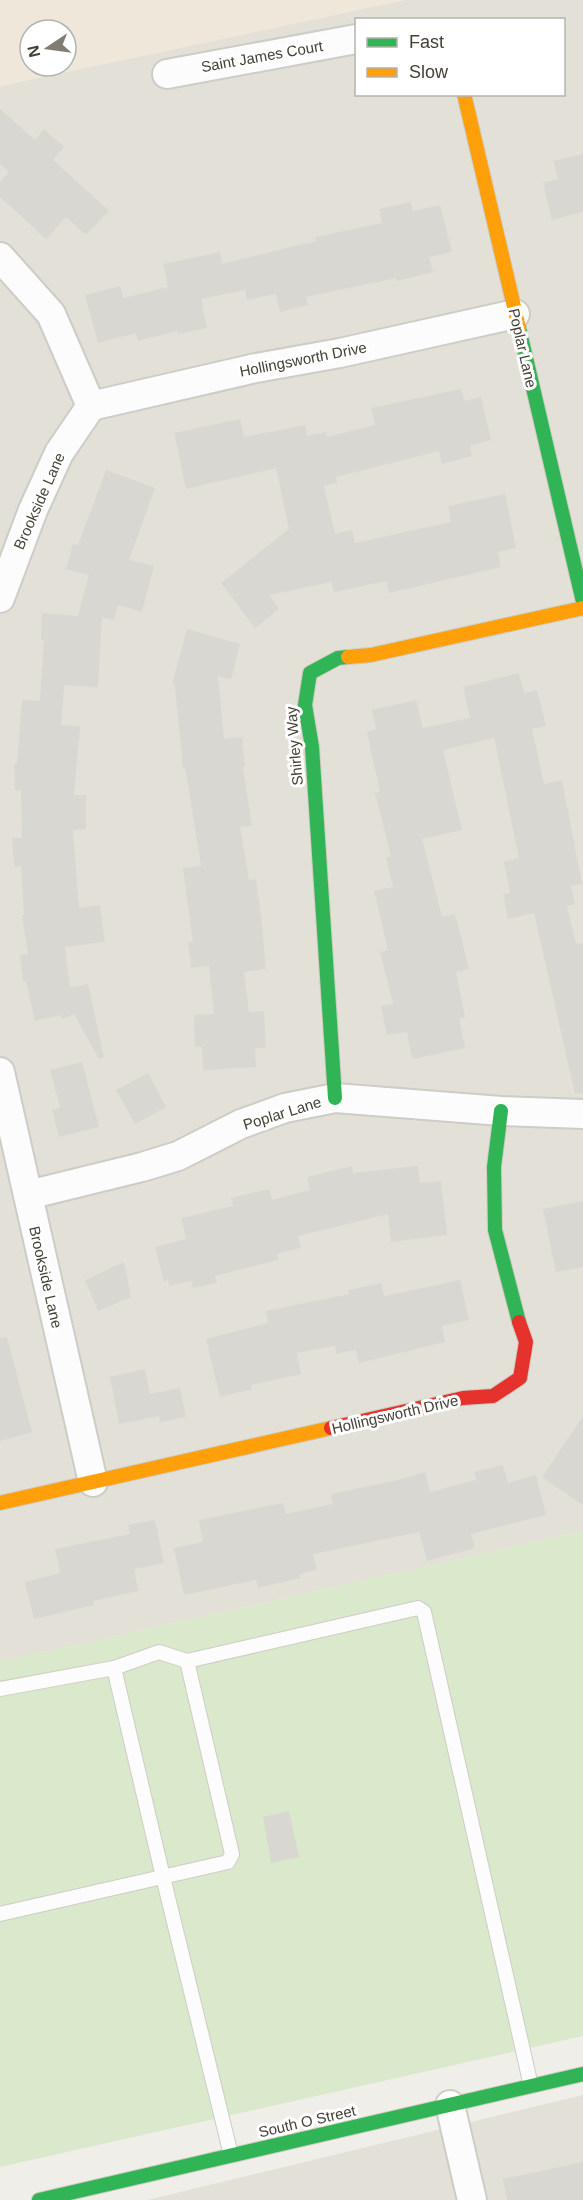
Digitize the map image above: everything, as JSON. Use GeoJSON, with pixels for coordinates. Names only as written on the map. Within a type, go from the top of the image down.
{"type":"FeatureCollection","features":[{"type":"Feature","properties":{"kind":"street","name":"Saint James Court"},"geometry":{"type":"LineString","coordinates":[[167,74],[355,39]]}},
{"type":"Feature","properties":{"kind":"street","name":"Poplar Lane"},"geometry":{"type":"LineString","coordinates":[[464,96],[583,602]]}},
{"type":"Feature","properties":{"kind":"street"},"geometry":{"type":"LineString","coordinates":[[0,257],[51,315],[92,406]]}},
{"type":"Feature","properties":{"kind":"street","name":"Hollingsworth Drive"},"geometry":{"type":"LineString","coordinates":[[92,406],[256,368],[340,353],[515,314]]}},
{"type":"Feature","properties":{"kind":"street","name":"Brookside Lane"},"geometry":{"type":"LineString","coordinates":[[1,589],[59,453],[92,406]]}},
{"type":"Feature","properties":{"kind":"street","name":"Shirley Way"},"geometry":{"type":"LineString","coordinates":[[334,1098],[312,747],[305,705],[310,673],[338,658],[371,655],[583,608]]}},
{"type":"Feature","properties":{"kind":"street","name":"Brookside Lane"},"geometry":{"type":"LineString","coordinates":[[0,1072],[93,1482]]}},
{"type":"Feature","properties":{"kind":"street","name":"Poplar Lane"},"geometry":{"type":"LineString","coordinates":[[28,1195],[178,1156],[241,1124],[285,1108],[334,1098],[501,1111],[583,1114]]}},
{"type":"Feature","properties":{"kind":"street","name":"Hollingsworth Drive"},"geometry":{"type":"LineString","coordinates":[[0,1503],[463,1398],[493,1396],[520,1378],[526,1342],[514,1311],[495,1230],[494,1167],[501,1111]]}},
{"type":"Feature","properties":{"kind":"street","name":"South O Street"},"geometry":{"type":"LineString","coordinates":[[39,2200],[583,2074]]}},
{"type":"Feature","properties":{"kind":"street"},"geometry":{"type":"LineString","coordinates":[[450,2104],[472,2200]]}},
{"type":"Feature","properties":{"kind":"lane"},"geometry":{"type":"LineString","coordinates":[[0,1689],[114,1668],[159,1652],[187,1661],[418,1608],[424,1612],[531,2086]]}},
{"type":"Feature","properties":{"kind":"lane"},"geometry":{"type":"LineString","coordinates":[[0,1914],[228,1862],[232,1854],[187,1661]]}},
{"type":"Feature","properties":{"kind":"lane"},"geometry":{"type":"LineString","coordinates":[[114,1668],[231,2155]]}},
{"type":"Feature","properties":{"kind":"shaded area"},"geometry":{"type":"Polygon","coordinates":[[[0,0],[405,0],[78,69],[78,18],[18,18],[18,78],[38,78],[0,86],[0,0]]]}},
{"type":"Feature","properties":{"kind":"shaded area"},"geometry":{"type":"Polygon","coordinates":[[[405,0],[583,0],[583,1531],[0,1662],[0,86],[38,78],[78,78],[78,69],[405,0]]]}},
{"type":"Feature","properties":{"kind":"shaded area"},"geometry":{"type":"Polygon","coordinates":[[[583,2095],[583,2200],[147,2200],[583,2095]]]}},
{"type":"Feature","properties":{"kind":"green space"},"geometry":{"type":"Polygon","coordinates":[[[583,1531],[583,2036],[0,2167],[0,1662],[583,1531]]]}},
{"type":"Feature","properties":{"kind":"building"},"geometry":{"type":"Polygon","coordinates":[[[0,109],[35,140],[44,129],[64,147],[53,160],[109,211],[86,235],[66,217],[46,239],[0,197],[0,182],[9,172],[0,164],[0,109]]]}},
{"type":"Feature","properties":{"kind":"building"},"geometry":{"type":"Polygon","coordinates":[[[583,154],[583,212],[552,220],[543,183],[558,179],[553,161],[583,154]]]}},
{"type":"Feature","properties":{"kind":"building"},"geometry":{"type":"Polygon","coordinates":[[[410,202],[413,211],[440,205],[452,252],[429,257],[433,272],[397,281],[396,278],[306,297],[308,305],[280,312],[276,294],[247,300],[245,290],[201,299],[207,328],[178,334],[177,331],[138,341],[136,333],[98,343],[85,295],[120,286],[123,298],[168,287],[163,264],[220,252],[222,264],[316,241],[315,237],[382,223],[379,209],[410,202]]]}},
{"type":"Feature","properties":{"kind":"building"},"geometry":{"type":"Polygon","coordinates":[[[461,389],[464,401],[481,397],[491,440],[470,446],[472,456],[442,464],[439,451],[336,477],[337,483],[324,486],[335,534],[352,530],[355,543],[451,522],[448,506],[505,494],[516,548],[498,552],[501,567],[389,593],[387,581],[334,592],[331,582],[269,595],[279,609],[255,628],[221,583],[289,529],[276,468],[186,489],[174,433],[240,419],[244,437],[305,425],[307,436],[326,432],[327,437],[375,425],[371,408],[461,389]]]}},
{"type":"Feature","properties":{"kind":"building"},"geometry":{"type":"Polygon","coordinates":[[[106,470],[155,488],[129,560],[154,566],[142,612],[118,605],[114,620],[102,617],[98,687],[64,685],[61,725],[80,726],[74,795],[86,795],[86,829],[73,830],[79,908],[100,905],[105,942],[65,947],[70,988],[88,984],[104,1057],[99,1059],[74,1014],[62,1019],[61,1015],[35,1021],[26,981],[23,981],[20,955],[28,954],[22,915],[24,915],[21,866],[14,867],[12,838],[22,838],[21,790],[15,791],[14,764],[17,764],[22,700],[40,701],[44,640],[41,640],[42,613],[78,616],[89,575],[66,569],[73,544],[78,545],[106,470]]]}},
{"type":"Feature","properties":{"kind":"building"},"geometry":{"type":"Polygon","coordinates":[[[187,629],[240,644],[231,680],[218,676],[224,739],[242,737],[245,767],[243,768],[252,826],[240,827],[249,880],[256,879],[261,916],[266,969],[244,972],[249,1012],[264,1011],[266,1048],[255,1048],[256,1067],[203,1070],[202,1047],[195,1047],[194,1015],[214,1014],[209,966],[191,968],[188,942],[193,942],[183,868],[201,866],[188,784],[185,768],[183,768],[175,685],[172,684],[187,629]]]}},
{"type":"Feature","properties":{"kind":"building"},"geometry":{"type":"Polygon","coordinates":[[[519,673],[524,693],[537,690],[546,726],[532,729],[544,784],[562,780],[582,884],[571,886],[575,904],[567,906],[576,944],[583,943],[583,1093],[575,1094],[534,913],[508,919],[503,894],[510,893],[504,862],[519,858],[494,738],[443,750],[462,830],[422,839],[442,917],[455,914],[469,969],[456,972],[465,1017],[459,1018],[465,1048],[412,1059],[407,1032],[387,1035],[381,1006],[393,1004],[380,952],[388,950],[374,891],[393,887],[386,858],[391,856],[375,793],[380,792],[367,732],[376,729],[372,710],[416,700],[423,728],[470,718],[463,687],[519,673]]]}},
{"type":"Feature","properties":{"kind":"building"},"geometry":{"type":"Polygon","coordinates":[[[82,1062],[99,1127],[59,1137],[52,1110],[60,1107],[50,1070],[82,1062]]]}},
{"type":"Feature","properties":{"kind":"building"},"geometry":{"type":"Polygon","coordinates":[[[148,1073],[166,1107],[135,1124],[116,1090],[148,1073]]]}},
{"type":"Feature","properties":{"kind":"building"},"geometry":{"type":"Polygon","coordinates":[[[352,1166],[353,1173],[418,1166],[420,1183],[441,1181],[447,1235],[391,1242],[388,1214],[298,1236],[301,1248],[277,1254],[278,1260],[215,1276],[217,1283],[193,1288],[191,1281],[169,1286],[168,1280],[164,1282],[155,1247],[186,1239],[181,1218],[233,1206],[231,1198],[269,1189],[272,1200],[310,1190],[307,1177],[352,1166]]]}},
{"type":"Feature","properties":{"kind":"building"},"geometry":{"type":"Polygon","coordinates":[[[583,1201],[583,1267],[556,1272],[543,1209],[583,1201]]]}},
{"type":"Feature","properties":{"kind":"building"},"geometry":{"type":"Polygon","coordinates":[[[124,1262],[131,1297],[98,1311],[85,1280],[124,1262]]]}},
{"type":"Feature","properties":{"kind":"building"},"geometry":{"type":"Polygon","coordinates":[[[460,1280],[469,1320],[442,1326],[445,1342],[359,1363],[356,1350],[336,1354],[335,1346],[297,1353],[301,1374],[251,1385],[252,1389],[220,1397],[206,1339],[268,1323],[266,1311],[349,1294],[348,1290],[381,1283],[384,1296],[460,1280]]]}},
{"type":"Feature","properties":{"kind":"building"},"geometry":{"type":"Polygon","coordinates":[[[7,1337],[32,1432],[0,1441],[0,1338],[7,1337]]]}},
{"type":"Feature","properties":{"kind":"building"},"geometry":{"type":"Polygon","coordinates":[[[145,1369],[150,1394],[180,1388],[186,1417],[160,1422],[159,1416],[119,1424],[110,1377],[145,1369]]]}},
{"type":"Feature","properties":{"kind":"building"},"geometry":{"type":"Polygon","coordinates":[[[583,1416],[583,1505],[542,1477],[583,1416]]]}},
{"type":"Feature","properties":{"kind":"building"},"geometry":{"type":"Polygon","coordinates":[[[503,1465],[508,1483],[536,1475],[546,1515],[471,1534],[475,1548],[427,1561],[419,1532],[313,1554],[317,1570],[299,1574],[300,1578],[258,1588],[256,1580],[184,1595],[174,1548],[203,1542],[199,1520],[283,1503],[286,1514],[333,1504],[331,1494],[425,1472],[430,1492],[476,1480],[474,1472],[503,1465]]]}},
{"type":"Feature","properties":{"kind":"building"},"geometry":{"type":"Polygon","coordinates":[[[155,1520],[164,1563],[134,1569],[138,1591],[93,1601],[94,1605],[34,1619],[25,1582],[60,1573],[55,1549],[130,1534],[128,1525],[155,1520]]]}},
{"type":"Feature","properties":{"kind":"building"},"geometry":{"type":"Polygon","coordinates":[[[289,1811],[299,1857],[271,1863],[263,1817],[289,1811]]]}},
{"type":"Feature","properties":{"kind":"building"},"geometry":{"type":"Polygon","coordinates":[[[583,2162],[583,2200],[507,2200],[503,2179],[583,2162]]]}},
{"type":"Feature","properties":{"kind":"traffic: fast"},"geometry":{"type":"LineString","coordinates":[[519,328],[583,602]]}},
{"type":"Feature","properties":{"kind":"traffic: fast"},"geometry":{"type":"LineString","coordinates":[[335,1098],[312,747],[305,705],[310,673],[338,658],[348,657]]}},
{"type":"Feature","properties":{"kind":"traffic: fast"},"geometry":{"type":"LineString","coordinates":[[501,1111],[494,1167],[495,1230],[519,1322]]}},
{"type":"Feature","properties":{"kind":"traffic: fast"},"geometry":{"type":"LineString","coordinates":[[39,2200],[583,2074]]}},
{"type":"Feature","properties":{"kind":"traffic: slow"},"geometry":{"type":"LineString","coordinates":[[464,96],[519,328]]}},
{"type":"Feature","properties":{"kind":"traffic: slow"},"geometry":{"type":"LineString","coordinates":[[348,657],[371,655],[583,608]]}},
{"type":"Feature","properties":{"kind":"traffic: slow"},"geometry":{"type":"LineString","coordinates":[[0,1503],[331,1428]]}},
{"type":"Feature","properties":{"kind":"traffic: jam"},"geometry":{"type":"LineString","coordinates":[[331,1428],[463,1398],[493,1396],[520,1378],[526,1342],[519,1322]]}}]}
